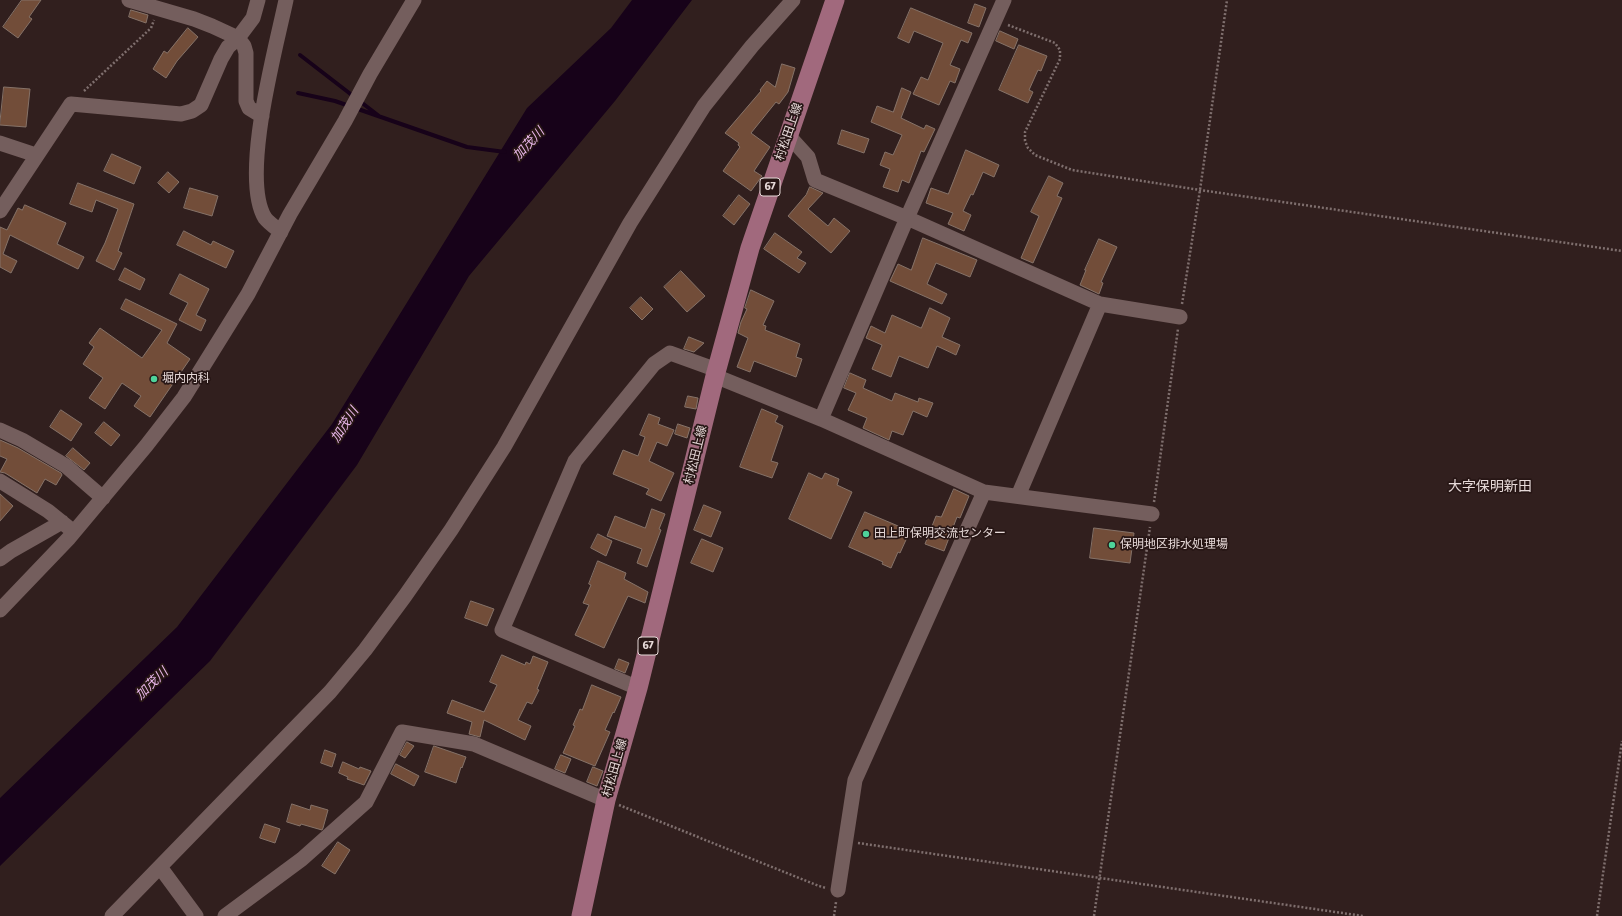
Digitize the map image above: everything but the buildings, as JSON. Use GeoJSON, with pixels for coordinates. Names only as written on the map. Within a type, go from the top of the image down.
{"type":"FeatureCollection","features":[{"type":"Feature","properties":{"kind":"main road","name":"村松田上線"},"geometry":{"type":"LineString","coordinates":[[581,916],[606,800],[638,688],[716,373],[750,248],[835,0]]}},
{"type":"Feature","properties":{"kind":"street"},"geometry":{"type":"LineString","coordinates":[[129,0],[194,19],[238,38],[244,46],[246,53],[246,101],[249,108],[262,116]]}},
{"type":"Feature","properties":{"kind":"street"},"geometry":{"type":"LineString","coordinates":[[0,211],[71,104],[181,114],[192,111],[201,105],[221,59],[228,47],[238,38],[253,18],[258,0]]}},
{"type":"Feature","properties":{"kind":"street"},"geometry":{"type":"LineString","coordinates":[[281,232],[266,219],[261,209],[257,161],[262,116],[286,0]]}},
{"type":"Feature","properties":{"kind":"street"},"geometry":{"type":"LineString","coordinates":[[0,610],[74,532],[146,446],[184,397],[248,294],[281,232],[345,121],[370,74],[414,0]]}},
{"type":"Feature","properties":{"kind":"street"},"geometry":{"type":"LineString","coordinates":[[112,916],[330,692],[365,650],[451,530],[504,447],[630,223],[704,106],[752,46],[793,0]]}},
{"type":"Feature","properties":{"kind":"street"},"geometry":{"type":"LineString","coordinates":[[821,419],[907,218],[1004,0]]}},
{"type":"Feature","properties":{"kind":"street"},"geometry":{"type":"LineString","coordinates":[[788,135],[808,157],[815,180],[907,218],[1100,304],[1180,317]]}},
{"type":"Feature","properties":{"kind":"street"},"geometry":{"type":"LineString","coordinates":[[0,143],[36,155]]}},
{"type":"Feature","properties":{"kind":"street"},"geometry":{"type":"LineString","coordinates":[[1018,496],[1100,304]]}},
{"type":"Feature","properties":{"kind":"street"},"geometry":{"type":"LineString","coordinates":[[638,688],[502,630],[575,461],[654,364],[670,353],[984,492],[1152,514]]}},
{"type":"Feature","properties":{"kind":"street"},"geometry":{"type":"LineString","coordinates":[[0,430],[22,440],[66,466],[103,498]]}},
{"type":"Feature","properties":{"kind":"street"},"geometry":{"type":"LineString","coordinates":[[0,481],[62,522],[74,532]]}},
{"type":"Feature","properties":{"kind":"street"},"geometry":{"type":"LineString","coordinates":[[838,890],[855,780],[984,492]]}},
{"type":"Feature","properties":{"kind":"street"},"geometry":{"type":"LineString","coordinates":[[4,552],[62,522]]}},
{"type":"Feature","properties":{"kind":"street"},"geometry":{"type":"LineString","coordinates":[[225,916],[302,859],[366,802],[402,732],[474,744],[606,800]]}},
{"type":"Feature","properties":{"kind":"street"},"geometry":{"type":"LineString","coordinates":[[160,867],[196,916]]}},
{"type":"Feature","properties":{"kind":"path"},"geometry":{"type":"LineString","coordinates":[[1094,916],[1227,0]]}},
{"type":"Feature","properties":{"kind":"path"},"geometry":{"type":"LineString","coordinates":[[71,104],[151,28],[158,9]]}},
{"type":"Feature","properties":{"kind":"path"},"geometry":{"type":"LineString","coordinates":[[996,20],[1055,43],[1060,50],[1060,59],[1026,132],[1025,141],[1028,148],[1035,154],[1072,170],[1622,251]]}},
{"type":"Feature","properties":{"kind":"path"},"geometry":{"type":"LineString","coordinates":[[1597,916],[1622,741]]}},
{"type":"Feature","properties":{"kind":"path"},"geometry":{"type":"LineString","coordinates":[[606,800],[819,886],[838,890]]}},
{"type":"Feature","properties":{"kind":"path"},"geometry":{"type":"LineString","coordinates":[[845,841],[1363,916]]}},
{"type":"Feature","properties":{"kind":"water","name":"加茂川"},"geometry":{"type":"Polygon","coordinates":[[[632,0],[692,0],[615,101],[469,276],[357,465],[210,661],[0,866],[0,798],[177,627],[332,424],[527,108],[611,28],[632,0]]]}},
{"type":"Feature","properties":{"kind":"waterway"},"geometry":{"type":"LineString","coordinates":[[300,55],[379,116]]}},
{"type":"Feature","properties":{"kind":"waterway","name":"加茂川"},"geometry":{"type":"LineString","coordinates":[[298,93],[335,101],[467,147],[505,152]]}},
{"type":"Feature","properties":{"kind":"place","name":"堀内内科"},"geometry":{"type":"Point","coordinates":[154,379]}},
{"type":"Feature","properties":{"kind":"place","name":"田上町保明交流センター"},"geometry":{"type":"Point","coordinates":[866,534]}},
{"type":"Feature","properties":{"kind":"place","name":"保明地区排水処理場"},"geometry":{"type":"Point","coordinates":[1112,545]}},
{"type":"Feature","properties":{"kind":"district","name":"大字保明新田"},"geometry":{"type":"Point","coordinates":[1490,487]}}]}
